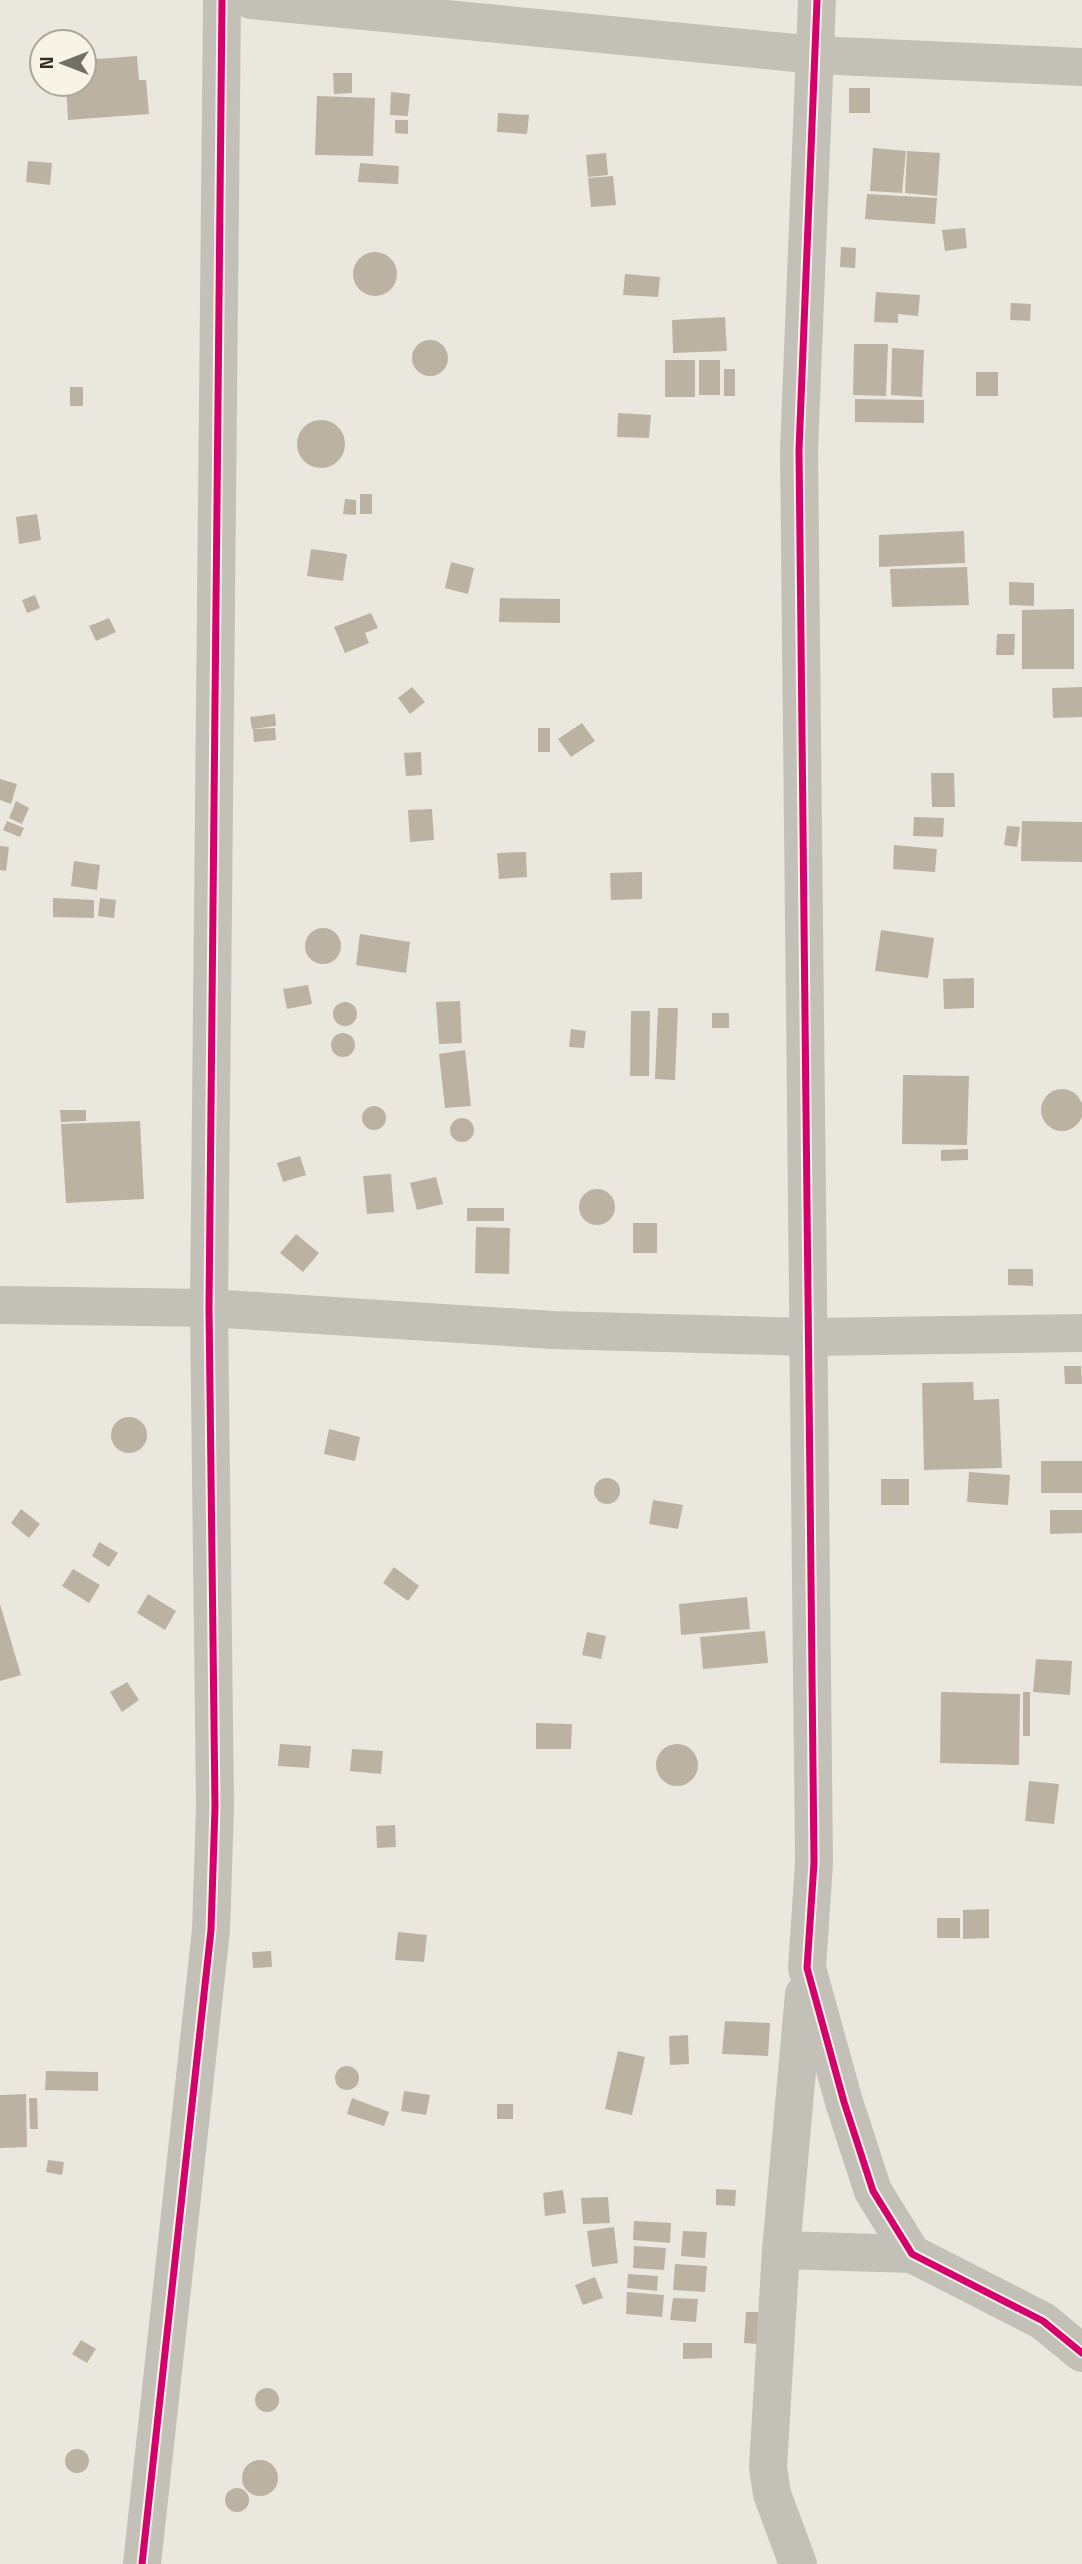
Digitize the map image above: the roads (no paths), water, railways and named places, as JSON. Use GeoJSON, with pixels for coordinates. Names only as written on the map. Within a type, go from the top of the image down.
{"type":"FeatureCollection","features":[{"type":"Feature","properties":{"kind":"street"},"geometry":{"type":"LineString","coordinates":[[142,2564],[211,1930],[215,1807],[209,1308],[222,0]]}},
{"type":"Feature","properties":{"kind":"street"},"geometry":{"type":"LineString","coordinates":[[251,0],[816,55],[1082,67]]}},
{"type":"Feature","properties":{"kind":"street"},"geometry":{"type":"LineString","coordinates":[[798,2564],[772,2494],[768,2467],[781,2250],[814,1863],[799,450],[817,0]]}},
{"type":"Feature","properties":{"kind":"street"},"geometry":{"type":"LineString","coordinates":[[0,1305],[209,1308],[554,1330],[809,1337],[1082,1333]]}},
{"type":"Feature","properties":{"kind":"street"},"geometry":{"type":"LineString","coordinates":[[807,1968],[844,2102],[873,2191],[912,2254]]}},
{"type":"Feature","properties":{"kind":"street"},"geometry":{"type":"LineString","coordinates":[[781,2250],[912,2254],[1044,2321],[1082,2353]]}}]}
